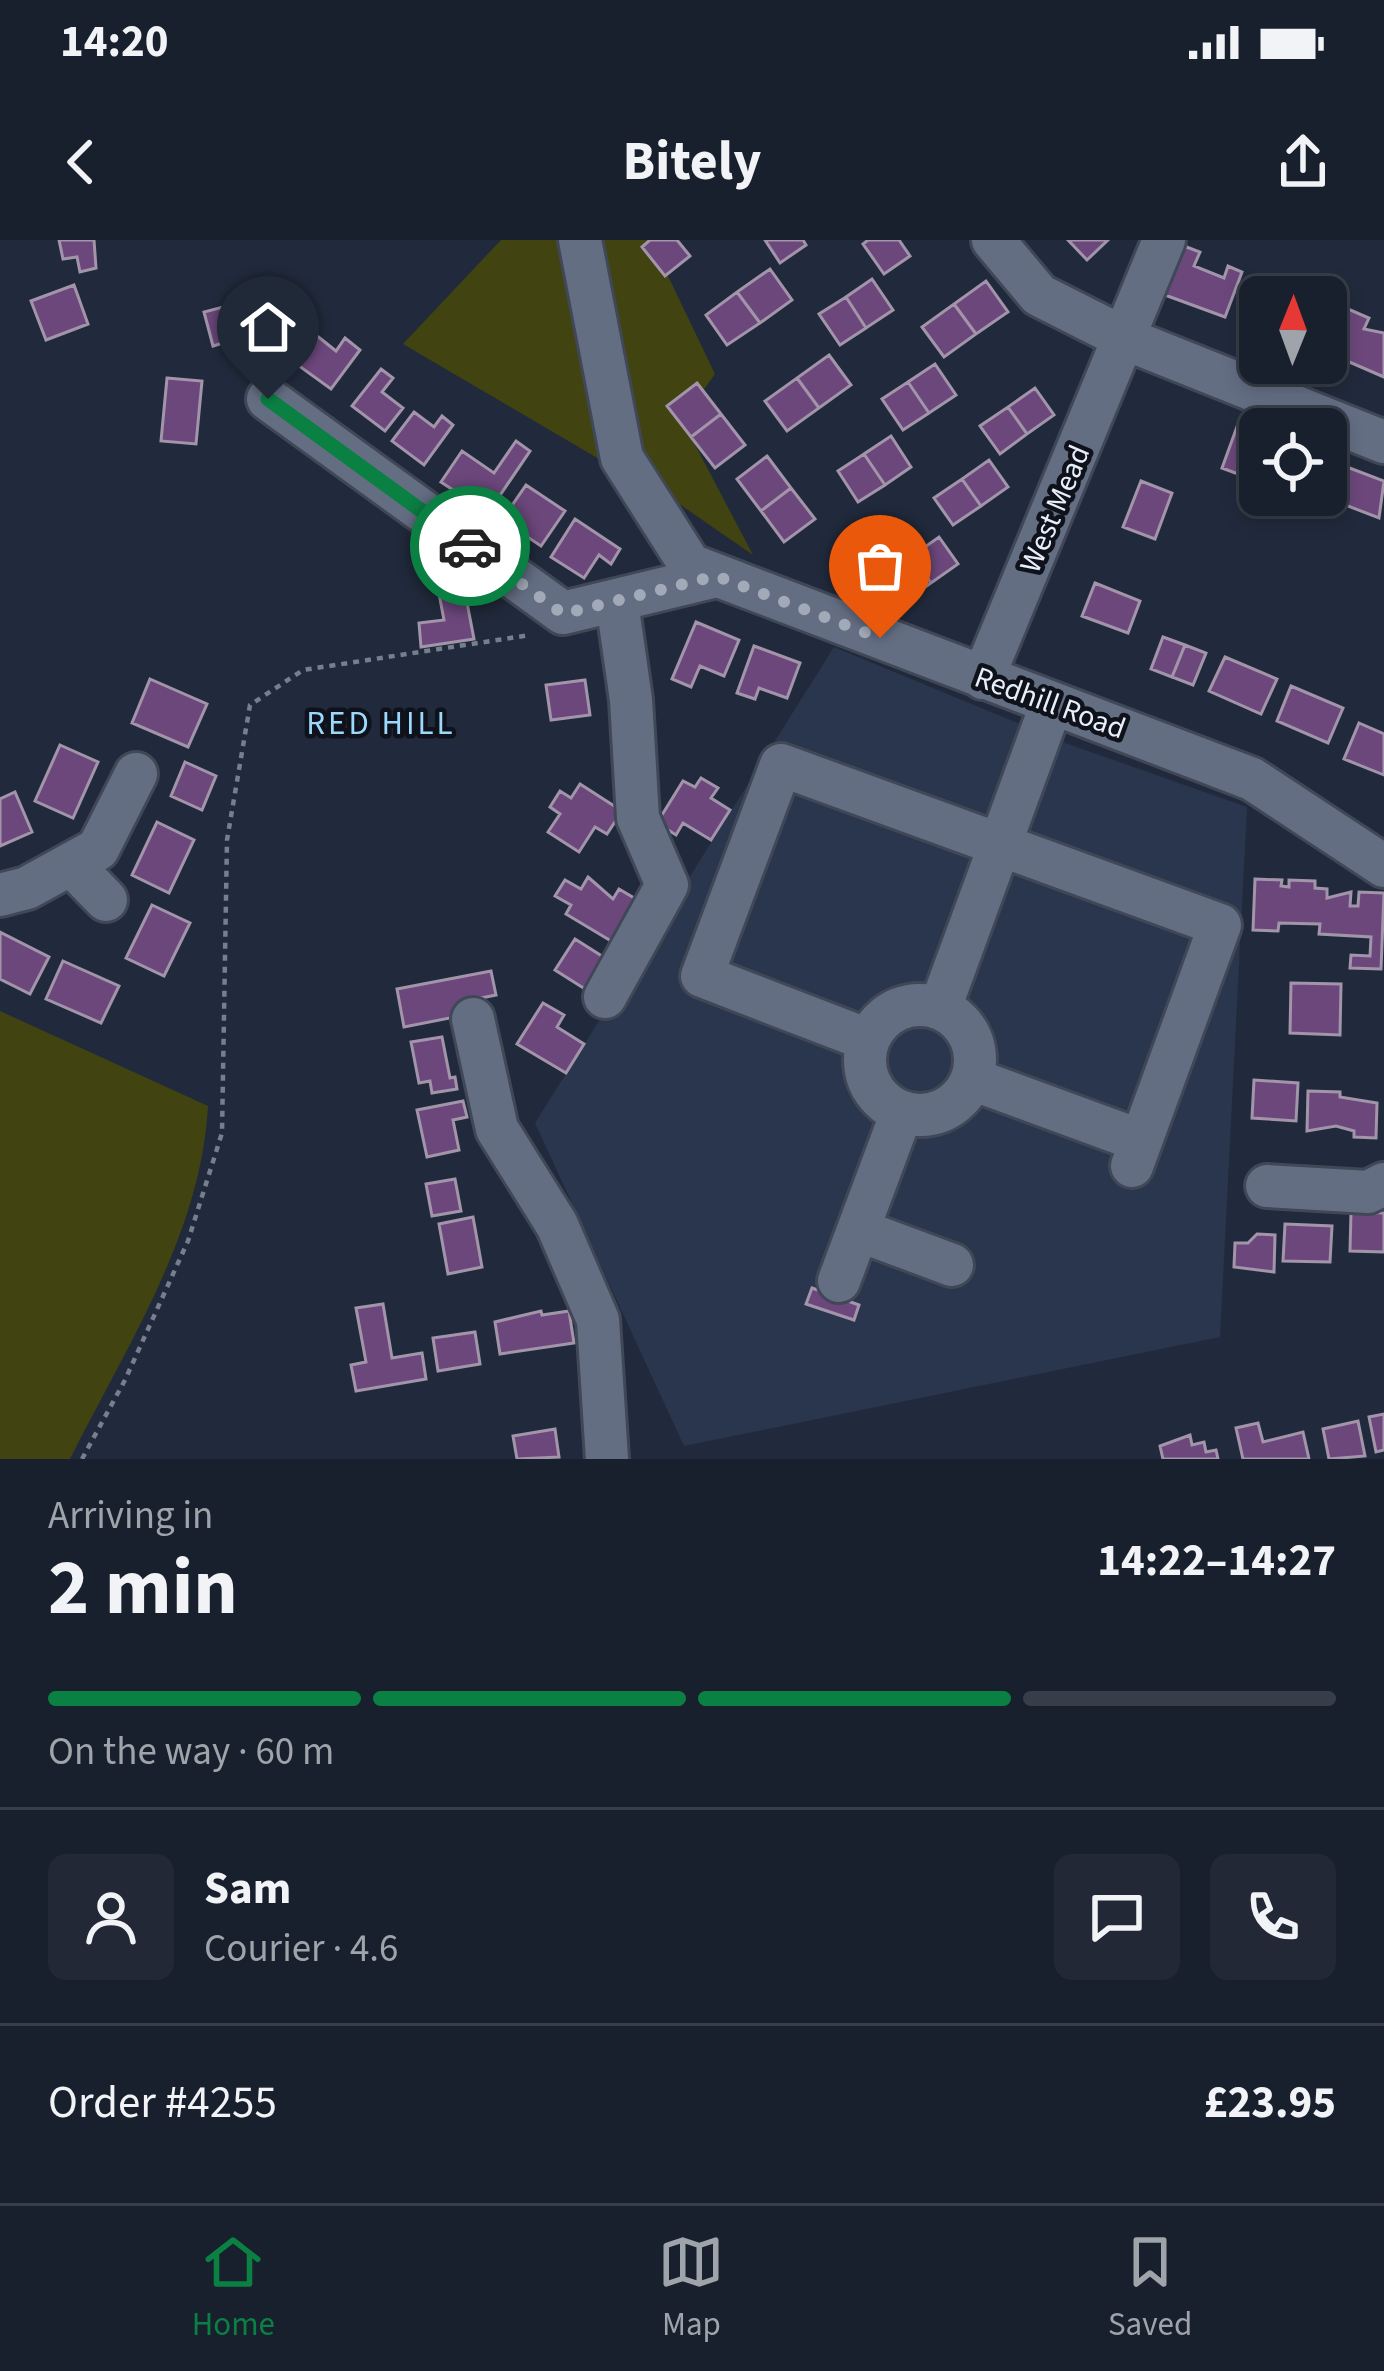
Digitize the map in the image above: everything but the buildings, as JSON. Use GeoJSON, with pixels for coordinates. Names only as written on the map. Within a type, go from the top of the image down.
{"type":"FeatureCollection","features":[{"type":"Feature","properties":{"kind":"street","name":"Redhill Road"},"geometry":{"type":"LineString","coordinates":[[580,240],[622,458],[690,566],[1252,778],[1384,866]]}},
{"type":"Feature","properties":{"kind":"street"},"geometry":{"type":"LineString","coordinates":[[994,240],[1039,295],[1126,339],[1384,442]]}},
{"type":"Feature","properties":{"kind":"street","name":"West Mead"},"geometry":{"type":"LineString","coordinates":[[983,678],[1164,240]]}},
{"type":"Feature","properties":{"kind":"street"},"geometry":{"type":"LineString","coordinates":[[268,399],[563,614],[716,576]]}},
{"type":"Feature","properties":{"kind":"street"},"geometry":{"type":"LineString","coordinates":[[604,998],[667,885],[638,818],[617,602]]}},
{"type":"Feature","properties":{"kind":"street"},"geometry":{"type":"LineString","coordinates":[[940,1008],[1052,703]]}},
{"type":"Feature","properties":{"kind":"street"},"geometry":{"type":"LineString","coordinates":[[868,1040],[702,976],[781,765],[1220,925],[1136,1153],[972,1079]]}},
{"type":"Feature","properties":{"kind":"street"},"geometry":{"type":"LineString","coordinates":[[0,896],[98,849],[136,774]]}},
{"type":"Feature","properties":{"kind":"street"},"geometry":{"type":"LineString","coordinates":[[71,864],[106,900]]}},
{"type":"Feature","properties":{"kind":"street"},"geometry":{"type":"LineString","coordinates":[[919,1004],[940,1008],[959,1019],[971,1037],[976,1058],[972,1079],[944,1110],[923,1115],[902,1112],[883,1101],[870,1083],[868,1040],[880,1022],[898,1009],[919,1004]]}},
{"type":"Feature","properties":{"kind":"street"},"geometry":{"type":"LineString","coordinates":[[473,1019],[497,1129],[556,1225],[598,1320],[607,1459]]}},
{"type":"Feature","properties":{"kind":"street"},"geometry":{"type":"LineString","coordinates":[[838,1282],[902,1112]]}},
{"type":"Feature","properties":{"kind":"street"},"geometry":{"type":"LineString","coordinates":[[1267,1186],[1368,1192],[1384,1184]]}},
{"type":"Feature","properties":{"kind":"street"},"geometry":{"type":"LineString","coordinates":[[858,1230],[952,1265]]}},
{"type":"Feature","properties":{"kind":"path"},"geometry":{"type":"LineString","coordinates":[[82,1459],[125,1380],[188,1241],[222,1133],[227,840],[250,705],[303,670],[546,632],[563,614]]}},
{"type":"Feature","properties":{"kind":"shaded area"},"geometry":{"type":"Polygon","coordinates":[[[501,240],[660,240],[657,253],[715,374],[682,420],[753,555],[623,465],[599,459],[403,344],[501,240]]]}},
{"type":"Feature","properties":{"kind":"shaded area"},"geometry":{"type":"Polygon","coordinates":[[[834,647],[1068,744],[1247,807],[1220,1337],[684,1446],[535,1123],[834,647]]]}},
{"type":"Feature","properties":{"kind":"shaded area"},"geometry":{"type":"Polygon","coordinates":[[[0,1011],[208,1106],[202,1153],[176,1244],[70,1459],[0,1459],[0,1011]]]}},
{"type":"Feature","properties":{"kind":"way so far"},"geometry":{"type":"LineString","coordinates":[[470,546],[563,614],[716,576],[880,638]]}},
{"type":"Feature","properties":{"kind":"district","name":"RED HILL"},"geometry":{"type":"Point","coordinates":[381,723]}},
{"type":"Feature","properties":{"kind":"route"},"geometry":{"type":"LineString","coordinates":[[268,399],[470,546]]}}]}
